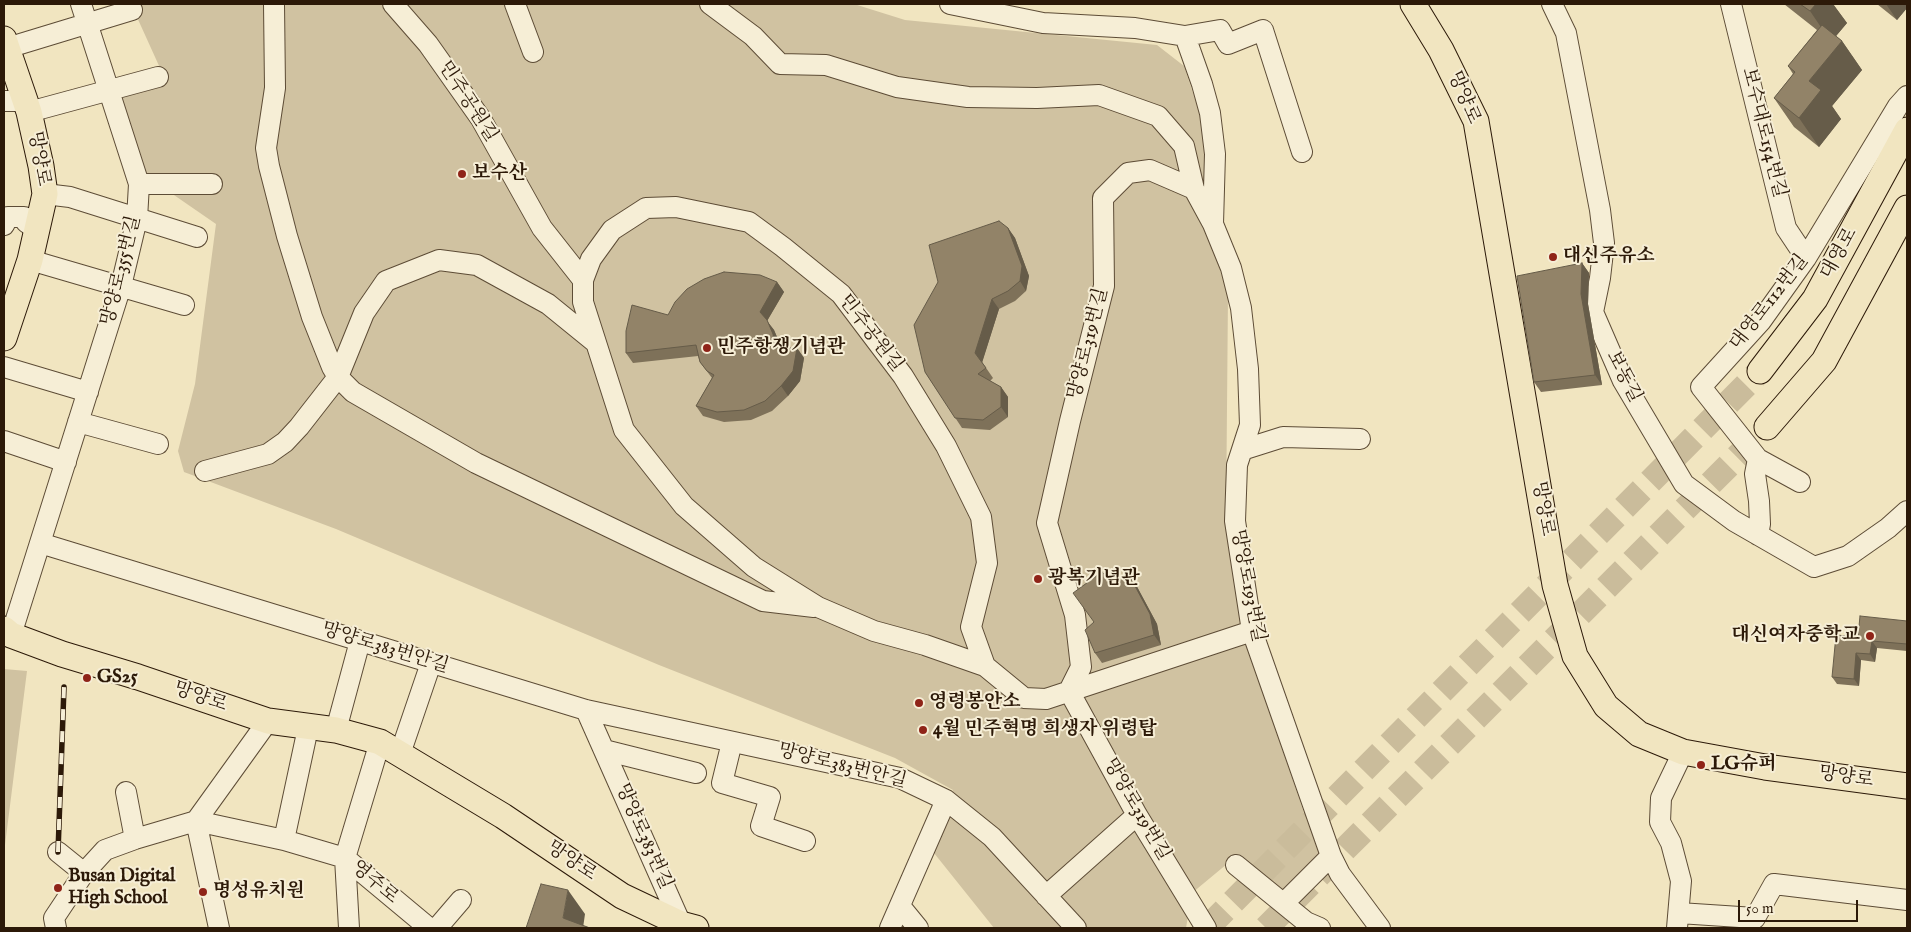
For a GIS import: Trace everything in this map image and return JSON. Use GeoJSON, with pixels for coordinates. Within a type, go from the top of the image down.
{"type":"FeatureCollection","features":[{"type":"Feature","properties":{"kind":"main road","name":"망양로"},"geometry":{"type":"LineString","coordinates":[[1413,4],[1441,50],[1476,121],[1555,585],[1575,656],[1606,706],[1639,734],[1684,752],[1765,767],[1907,786]]}},
{"type":"Feature","properties":{"kind":"main road","name":"망양로"},"geometry":{"type":"LineString","coordinates":[[4,338],[30,260],[39,225],[44,194],[41,166],[19,105],[5,43]]}},
{"type":"Feature","properties":{"kind":"main road","name":"대영로"},"geometry":{"type":"LineString","coordinates":[[1760,371],[1815,298],[1907,130]]}},
{"type":"Feature","properties":{"kind":"main road"},"geometry":{"type":"LineString","coordinates":[[1815,298],[1879,216],[1907,167]]}},
{"type":"Feature","properties":{"kind":"main road","name":"대영로"},"geometry":{"type":"LineString","coordinates":[[1767,427],[1824,361],[1907,208]]}},
{"type":"Feature","properties":{"kind":"main road","name":"망양로"},"geometry":{"type":"LineString","coordinates":[[7,632],[62,654],[268,721],[308,728],[336,730],[390,748],[503,816],[622,896],[688,926]]}},
{"type":"Feature","properties":{"kind":"street","name":"망양로355번길"},"geometry":{"type":"LineString","coordinates":[[7,632],[40,543],[66,462],[121,286],[137,219],[139,184],[81,4]]}},
{"type":"Feature","properties":{"kind":"street"},"geometry":{"type":"LineString","coordinates":[[274,4],[275,88],[266,148],[269,166],[312,317],[332,367],[338,377],[353,392],[476,463],[763,601],[818,608]]}},
{"type":"Feature","properties":{"kind":"street","name":"민주공원길"},"geometry":{"type":"LineString","coordinates":[[393,4],[428,44],[481,120],[542,228],[583,280]]}},
{"type":"Feature","properties":{"kind":"street"},"geometry":{"type":"LineString","coordinates":[[515,4],[533,52]]}},
{"type":"Feature","properties":{"kind":"street"},"geometry":{"type":"LineString","coordinates":[[710,4],[753,36],[780,64],[826,65],[897,87],[968,97],[1037,98],[1100,95],[1158,116],[1184,146],[1194,189],[1213,224]]}},
{"type":"Feature","properties":{"kind":"street"},"geometry":{"type":"LineString","coordinates":[[950,4],[1043,23],[1136,28],[1185,36],[1220,30],[1228,44],[1263,30],[1302,152]]}},
{"type":"Feature","properties":{"kind":"street","name":"보동길"},"geometry":{"type":"LineString","coordinates":[[1552,4],[1566,33],[1600,210],[1604,243],[1600,278],[1593,312],[1623,380],[1684,484],[1734,521],[1814,567],[1848,556],[1888,528],[1907,510]]}},
{"type":"Feature","properties":{"kind":"street","name":"보수대로154번길"},"geometry":{"type":"LineString","coordinates":[[1731,4],[1786,228],[1806,258]]}},
{"type":"Feature","properties":{"kind":"street"},"geometry":{"type":"LineString","coordinates":[[5,43],[87,25],[132,10]]}},
{"type":"Feature","properties":{"kind":"street"},"geometry":{"type":"LineString","coordinates":[[1185,36],[1210,113],[1215,154],[1213,224]]}},
{"type":"Feature","properties":{"kind":"street"},"geometry":{"type":"LineString","coordinates":[[19,105],[108,90],[158,77]]}},
{"type":"Feature","properties":{"kind":"street","name":"대영로112번길"},"geometry":{"type":"LineString","coordinates":[[1800,482],[1758,458],[1701,387],[1761,321],[1806,258],[1898,106],[1907,96]]}},
{"type":"Feature","properties":{"kind":"street","name":"망양로319번길"},"geometry":{"type":"LineString","coordinates":[[1194,189],[1150,170],[1128,173],[1103,198],[1104,286],[1047,522],[1075,615],[1081,667],[1069,690],[1137,815],[1206,928]]}},
{"type":"Feature","properties":{"kind":"street"},"geometry":{"type":"LineString","coordinates":[[139,184],[212,184]]}},
{"type":"Feature","properties":{"kind":"street"},"geometry":{"type":"LineString","coordinates":[[44,194],[70,197],[197,237]]}},
{"type":"Feature","properties":{"kind":"street","name":"민주공원길"},"geometry":{"type":"LineString","coordinates":[[985,666],[971,627],[987,563],[981,517],[946,446],[903,376],[841,294],[749,222],[676,207],[646,208],[612,230],[591,259],[583,280],[583,302],[624,430],[684,506],[754,567],[818,608],[874,632],[924,645],[985,666],[1024,698],[1046,699],[1252,631]]}},
{"type":"Feature","properties":{"kind":"street"},"geometry":{"type":"LineString","coordinates":[[5,218],[24,217],[26,222],[33,227],[39,225]]}},
{"type":"Feature","properties":{"kind":"street","name":"망양로193번길"},"geometry":{"type":"LineString","coordinates":[[1213,224],[1231,268],[1241,308],[1248,369],[1250,425],[1237,465],[1235,521],[1252,631],[1331,856],[1340,874],[1380,928]]}},
{"type":"Feature","properties":{"kind":"street"},"geometry":{"type":"LineString","coordinates":[[30,260],[184,305]]}},
{"type":"Feature","properties":{"kind":"street"},"geometry":{"type":"LineString","coordinates":[[205,472],[268,454],[285,442],[338,377],[364,313],[386,281],[439,260],[476,265],[548,304],[596,342]]}},
{"type":"Feature","properties":{"kind":"street"},"geometry":{"type":"LineString","coordinates":[[4,367],[88,392]]}},
{"type":"Feature","properties":{"kind":"street"},"geometry":{"type":"LineString","coordinates":[[78,422],[158,444]]}},
{"type":"Feature","properties":{"kind":"street"},"geometry":{"type":"LineString","coordinates":[[1242,450],[1283,437],[1360,439]]}},
{"type":"Feature","properties":{"kind":"street"},"geometry":{"type":"LineString","coordinates":[[4,441],[66,462]]}},
{"type":"Feature","properties":{"kind":"street"},"geometry":{"type":"LineString","coordinates":[[1758,458],[1755,474],[1760,524],[1758,535]]}},
{"type":"Feature","properties":{"kind":"street","name":"망양로383번안길"},"geometry":{"type":"LineString","coordinates":[[40,543],[586,710],[900,778],[946,800],[992,837],[1076,928]]}},
{"type":"Feature","properties":{"kind":"street"},"geometry":{"type":"LineString","coordinates":[[336,730],[360,641]]}},
{"type":"Feature","properties":{"kind":"street"},"geometry":{"type":"LineString","coordinates":[[349,928],[345,858],[390,748],[431,663]]}},
{"type":"Feature","properties":{"kind":"street","name":"망양로383번길"},"geometry":{"type":"LineString","coordinates":[[586,710],[688,926]]}},
{"type":"Feature","properties":{"kind":"street"},"geometry":{"type":"LineString","coordinates":[[218,928],[196,821],[268,721]]}},
{"type":"Feature","properties":{"kind":"street"},"geometry":{"type":"LineString","coordinates":[[284,840],[308,728]]}},
{"type":"Feature","properties":{"kind":"street"},"geometry":{"type":"LineString","coordinates":[[732,742],[722,783],[770,797],[761,826],[805,841]]}},
{"type":"Feature","properties":{"kind":"street","name":"망양로383번길"},"geometry":{"type":"LineString","coordinates":[[604,750],[696,773]]}},
{"type":"Feature","properties":{"kind":"street"},"geometry":{"type":"LineString","coordinates":[[1684,752],[1661,798],[1660,822],[1671,844],[1681,881],[1678,921],[1755,918],[1774,884],[1907,900]]}},
{"type":"Feature","properties":{"kind":"street"},"geometry":{"type":"LineString","coordinates":[[126,792],[135,839]]}},
{"type":"Feature","properties":{"kind":"street"},"geometry":{"type":"LineString","coordinates":[[890,928],[946,800]]}},
{"type":"Feature","properties":{"kind":"street"},"geometry":{"type":"LineString","coordinates":[[1046,896],[1137,815]]}},
{"type":"Feature","properties":{"kind":"street","name":"영주로"},"geometry":{"type":"LineString","coordinates":[[56,928],[54,918],[84,873],[105,850],[196,821],[284,840],[345,858],[428,928]]}},
{"type":"Feature","properties":{"kind":"street"},"geometry":{"type":"LineString","coordinates":[[58,852],[84,873]]}},
{"type":"Feature","properties":{"kind":"street"},"geometry":{"type":"LineString","coordinates":[[1284,903],[1331,856]]}},
{"type":"Feature","properties":{"kind":"street"},"geometry":{"type":"LineString","coordinates":[[1236,865],[1306,922],[1320,928]]}},
{"type":"Feature","properties":{"kind":"street"},"geometry":{"type":"LineString","coordinates":[[437,928],[461,900]]}},
{"type":"Feature","properties":{"kind":"street"},"geometry":{"type":"LineString","coordinates":[[900,906],[918,928]]}},
{"type":"Feature","properties":{"kind":"shaded area"},"geometry":{"type":"Polygon","coordinates":[[[131,4],[854,4],[905,20],[1157,45],[1184,66],[1205,129],[1207,230],[1228,294],[1226,520],[1245,640],[1304,813],[1322,856],[1282,892],[1239,854],[1192,893],[1186,928],[994,928],[930,848],[953,790],[895,758],[659,665],[336,529],[184,472],[178,451],[195,384],[216,224],[142,173],[114,95],[165,79],[131,4]]]}},
{"type":"Feature","properties":{"kind":"shaded area"},"geometry":{"type":"Polygon","coordinates":[[[4,669],[27,671],[5,845],[4,845],[4,669]]]}},
{"type":"Feature","properties":{"kind":"building"},"geometry":{"type":"Polygon","coordinates":[[[1800,4],[1816,4],[1810,11],[1800,4]]]}},
{"type":"Feature","properties":{"kind":"building"},"geometry":{"type":"Polygon","coordinates":[[[1822,25],[1842,41],[1809,81],[1821,90],[1799,118],[1774,98],[1795,72],[1788,66],[1822,25]]]}},
{"type":"Feature","properties":{"kind":"building"},"geometry":{"type":"Polygon","coordinates":[[[999,221],[1008,228],[1022,266],[1020,281],[1008,291],[992,299],[975,353],[986,368],[978,374],[1001,387],[1001,407],[983,420],[955,418],[925,372],[914,325],[938,282],[929,245],[999,221]]]}},
{"type":"Feature","properties":{"kind":"building"},"geometry":{"type":"Polygon","coordinates":[[[1582,263],[1581,294],[1595,375],[1534,382],[1517,276],[1582,263]]]}},
{"type":"Feature","properties":{"kind":"building","name":"민주항쟁기념관"},"geometry":{"type":"Polygon","coordinates":[[[724,272],[760,275],[777,282],[760,312],[767,320],[773,334],[775,348],[797,348],[793,371],[765,401],[744,410],[717,412],[696,406],[714,375],[707,371],[700,362],[696,345],[626,353],[626,331],[632,305],[668,315],[675,302],[687,289],[704,279],[724,272]]]}},
{"type":"Feature","properties":{"kind":"building"},"geometry":{"type":"Polygon","coordinates":[[[1102,572],[1112,582],[1128,573],[1150,614],[1154,635],[1095,653],[1085,630],[1094,622],[1073,593],[1102,572]]]}},
{"type":"Feature","properties":{"kind":"building"},"geometry":{"type":"Polygon","coordinates":[[[1860,616],[1907,621],[1907,644],[1872,641],[1870,654],[1856,653],[1854,679],[1832,677],[1836,635],[1858,637],[1860,616]]]}},
{"type":"Feature","properties":{"kind":"building"},"geometry":{"type":"Polygon","coordinates":[[[541,884],[568,890],[563,918],[590,928],[526,928],[541,884]]]}},
{"type":"Feature","properties":{"kind":"tunnel"},"geometry":{"type":"LineString","coordinates":[[1207,928],[1760,371]]}},
{"type":"Feature","properties":{"kind":"tunnel"},"geometry":{"type":"LineString","coordinates":[[1266,928],[1767,427]]}},
{"type":"Feature","properties":{"kind":"railway"},"geometry":{"type":"LineString","coordinates":[[58,852],[64,687]]}},
{"type":"Feature","properties":{"kind":"place","name":"보수산"},"geometry":{"type":"Point","coordinates":[462,174]}},
{"type":"Feature","properties":{"kind":"place","name":"대신주유소"},"geometry":{"type":"Point","coordinates":[1553,257]}},
{"type":"Feature","properties":{"kind":"place","name":"민주항쟁기념관"},"geometry":{"type":"Point","coordinates":[707,348]}},
{"type":"Feature","properties":{"kind":"place","name":"광복기념관"},"geometry":{"type":"Point","coordinates":[1038,579]}},
{"type":"Feature","properties":{"kind":"place","name":"대신여자중학교"},"geometry":{"type":"Point","coordinates":[1870,636]}},
{"type":"Feature","properties":{"kind":"place","name":"GS25"},"geometry":{"type":"Point","coordinates":[87,678]}},
{"type":"Feature","properties":{"kind":"place","name":"영령봉안소"},"geometry":{"type":"Point","coordinates":[919,703]}},
{"type":"Feature","properties":{"kind":"place","name":"4월 민주혁명 희생자 위령탑"},"geometry":{"type":"Point","coordinates":[923,730]}},
{"type":"Feature","properties":{"kind":"place","name":"LG슈퍼"},"geometry":{"type":"Point","coordinates":[1701,765]}},
{"type":"Feature","properties":{"kind":"place","name":"Busan Digital High School"},"geometry":{"type":"Point","coordinates":[58,888]}},
{"type":"Feature","properties":{"kind":"place","name":"명성유치원"},"geometry":{"type":"Point","coordinates":[203,892]}}]}
